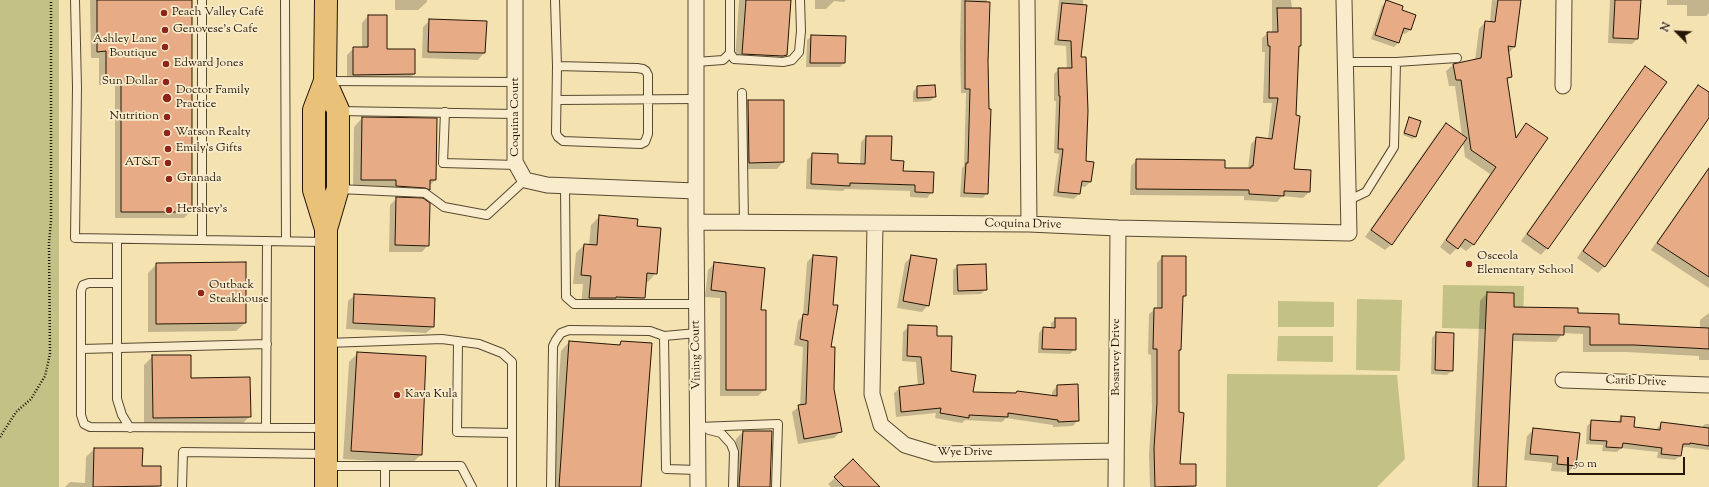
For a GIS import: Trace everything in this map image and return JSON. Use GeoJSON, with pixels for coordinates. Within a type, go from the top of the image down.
{"type":"FeatureCollection","features":[{"type":"Feature","properties":{"kind":"main road"},"geometry":{"type":"LineString","coordinates":[[326,0],[326,81],[338,110],[338,188],[326,236],[326,469]]}},
{"type":"Feature","properties":{"kind":"main road"},"geometry":{"type":"LineString","coordinates":[[326,81],[314,110],[314,190],[326,236]]}},
{"type":"Feature","properties":{"kind":"street","name":"Coquina Court"},"geometry":{"type":"LineString","coordinates":[[515,0],[515,162],[525,180]]}},
{"type":"Feature","properties":{"kind":"street"},"geometry":{"type":"LineString","coordinates":[[525,180],[547,185],[696,192],[696,0]]}},
{"type":"Feature","properties":{"kind":"street"},"geometry":{"type":"LineString","coordinates":[[1027,0],[1029,224]]}},
{"type":"Feature","properties":{"kind":"street"},"geometry":{"type":"LineString","coordinates":[[1344,0],[1348,200]]}},
{"type":"Feature","properties":{"kind":"street"},"geometry":{"type":"LineString","coordinates":[[1563,86],[1564,0]]}},
{"type":"Feature","properties":{"kind":"street","name":"Vining Court"},"geometry":{"type":"LineString","coordinates":[[696,192],[698,487]]}},
{"type":"Feature","properties":{"kind":"street","name":"Coquina Drive"},"geometry":{"type":"LineString","coordinates":[[696,222],[1029,224],[1118,228],[1349,233],[1348,200]]}},
{"type":"Feature","properties":{"kind":"street","name":"Wye Drive"},"geometry":{"type":"LineString","coordinates":[[875,224],[872,394],[882,425],[905,445],[935,454],[1116,451]]}},
{"type":"Feature","properties":{"kind":"street","name":"Bosarvey Drive"},"geometry":{"type":"LineString","coordinates":[[1116,487],[1118,228]]}},
{"type":"Feature","properties":{"kind":"street","name":"Carib Drive"},"geometry":{"type":"LineString","coordinates":[[1563,380],[1709,384]]}},
{"type":"Feature","properties":{"kind":"lane"},"geometry":{"type":"LineString","coordinates":[[75,0],[77,87],[75,238],[286,241],[326,236]]}},
{"type":"Feature","properties":{"kind":"lane"},"geometry":{"type":"LineString","coordinates":[[202,0],[202,240]]}},
{"type":"Feature","properties":{"kind":"lane"},"geometry":{"type":"LineString","coordinates":[[285,0],[286,241]]}},
{"type":"Feature","properties":{"kind":"lane"},"geometry":{"type":"LineString","coordinates":[[555,0],[557,66],[556,133],[560,140],[641,144],[647,140],[648,75],[643,69],[557,66]]}},
{"type":"Feature","properties":{"kind":"lane"},"geometry":{"type":"LineString","coordinates":[[730,0],[730,53],[734,59],[783,62],[792,60],[799,52],[801,31],[800,0]]}},
{"type":"Feature","properties":{"kind":"lane"},"geometry":{"type":"LineString","coordinates":[[696,62],[723,60],[730,53]]}},
{"type":"Feature","properties":{"kind":"lane"},"geometry":{"type":"LineString","coordinates":[[1346,62],[1396,62],[1457,58]]}},
{"type":"Feature","properties":{"kind":"lane"},"geometry":{"type":"LineString","coordinates":[[1348,200],[1366,192],[1394,147],[1396,62]]}},
{"type":"Feature","properties":{"kind":"lane"},"geometry":{"type":"LineString","coordinates":[[326,81],[515,82]]}},
{"type":"Feature","properties":{"kind":"lane"},"geometry":{"type":"LineString","coordinates":[[742,93],[744,223]]}},
{"type":"Feature","properties":{"kind":"lane"},"geometry":{"type":"LineString","coordinates":[[557,100],[696,99]]}},
{"type":"Feature","properties":{"kind":"lane"},"geometry":{"type":"LineString","coordinates":[[338,110],[515,114]]}},
{"type":"Feature","properties":{"kind":"lane"},"geometry":{"type":"LineString","coordinates":[[445,112],[443,163],[517,165]]}},
{"type":"Feature","properties":{"kind":"lane"},"geometry":{"type":"LineString","coordinates":[[338,188],[426,193],[444,207],[487,216],[525,180]]}},
{"type":"Feature","properties":{"kind":"lane"},"geometry":{"type":"LineString","coordinates":[[565,186],[566,296],[574,304],[696,304]]}},
{"type":"Feature","properties":{"kind":"lane"},"geometry":{"type":"LineString","coordinates":[[117,239],[116,399],[122,415],[130,428]]}},
{"type":"Feature","properties":{"kind":"lane"},"geometry":{"type":"LineString","coordinates":[[266,427],[267,241]]}},
{"type":"Feature","properties":{"kind":"lane"},"geometry":{"type":"LineString","coordinates":[[117,282],[89,283],[83,286],[81,291],[81,415],[84,424],[90,427],[130,428],[326,428]]}},
{"type":"Feature","properties":{"kind":"lane"},"geometry":{"type":"LineString","coordinates":[[552,487],[553,346],[561,333],[568,330],[650,331],[664,336],[697,333]]}},
{"type":"Feature","properties":{"kind":"lane"},"geometry":{"type":"LineString","coordinates":[[664,336],[666,469],[698,470]]}},
{"type":"Feature","properties":{"kind":"lane"},"geometry":{"type":"LineString","coordinates":[[326,343],[442,339],[485,346],[502,353],[512,362],[512,487]]}},
{"type":"Feature","properties":{"kind":"lane"},"geometry":{"type":"LineString","coordinates":[[458,341],[457,432],[512,433]]}},
{"type":"Feature","properties":{"kind":"lane"},"geometry":{"type":"LineString","coordinates":[[82,349],[267,344]]}},
{"type":"Feature","properties":{"kind":"lane"},"geometry":{"type":"LineString","coordinates":[[698,427],[778,424],[776,487]]}},
{"type":"Feature","properties":{"kind":"lane"},"geometry":{"type":"LineString","coordinates":[[698,427],[720,433],[731,444],[734,452],[733,487]]}},
{"type":"Feature","properties":{"kind":"lane"},"geometry":{"type":"LineString","coordinates":[[182,487],[183,452],[326,469],[385,466],[461,466],[472,487]]}},
{"type":"Feature","properties":{"kind":"lane"},"geometry":{"type":"LineString","coordinates":[[385,466],[385,487]]}},
{"type":"Feature","properties":{"kind":"path"},"geometry":{"type":"LineString","coordinates":[[0,437],[16,412],[31,399],[45,376],[50,354],[49,243],[51,221],[51,0]]}},
{"type":"Feature","properties":{"kind":"shaded area"},"geometry":{"type":"Polygon","coordinates":[[[0,0],[59,0],[59,487],[0,487],[0,0]]]}},
{"type":"Feature","properties":{"kind":"shaded area"},"geometry":{"type":"Polygon","coordinates":[[[1443,285],[1524,286],[1523,330],[1442,328],[1443,285]]]}},
{"type":"Feature","properties":{"kind":"shaded area"},"geometry":{"type":"Polygon","coordinates":[[[1357,299],[1402,300],[1400,371],[1356,370],[1357,299]]]}},
{"type":"Feature","properties":{"kind":"shaded area"},"geometry":{"type":"Polygon","coordinates":[[[1278,301],[1334,302],[1334,327],[1278,327],[1278,301]]]}},
{"type":"Feature","properties":{"kind":"shaded area"},"geometry":{"type":"Polygon","coordinates":[[[1278,336],[1333,336],[1333,362],[1277,361],[1278,336]]]}},
{"type":"Feature","properties":{"kind":"shaded area"},"geometry":{"type":"Polygon","coordinates":[[[1227,374],[1397,375],[1405,459],[1377,487],[1226,487],[1227,374]]]}},
{"type":"Feature","properties":{"kind":"building"},"geometry":{"type":"Polygon","coordinates":[[[97,0],[192,0],[192,212],[121,212],[121,78],[106,79],[106,51],[97,52],[97,0]]]}},
{"type":"Feature","properties":{"kind":"building"},"geometry":{"type":"Polygon","coordinates":[[[746,0],[791,0],[787,55],[742,54],[746,0]]]}},
{"type":"Feature","properties":{"kind":"building"},"geometry":{"type":"Polygon","coordinates":[[[1386,0],[1403,6],[1402,10],[1416,15],[1411,30],[1404,28],[1399,43],[1375,35],[1386,0]]]}},
{"type":"Feature","properties":{"kind":"building"},"geometry":{"type":"Polygon","coordinates":[[[1498,0],[1521,0],[1515,47],[1508,46],[1512,77],[1507,78],[1516,138],[1526,123],[1548,138],[1474,245],[1465,239],[1458,249],[1446,240],[1496,167],[1471,150],[1461,80],[1456,80],[1453,64],[1481,58],[1485,21],[1495,22],[1498,0]]]}},
{"type":"Feature","properties":{"kind":"building"},"geometry":{"type":"Polygon","coordinates":[[[1615,0],[1641,0],[1638,39],[1613,38],[1615,0]]]}},
{"type":"Feature","properties":{"kind":"building"},"geometry":{"type":"Polygon","coordinates":[[[965,1],[990,2],[988,61],[989,109],[991,109],[988,194],[964,193],[966,163],[968,163],[970,89],[965,89],[965,1]]]}},
{"type":"Feature","properties":{"kind":"building"},"geometry":{"type":"Polygon","coordinates":[[[1062,3],[1087,5],[1081,57],[1086,57],[1088,111],[1086,161],[1094,162],[1091,182],[1082,181],[1080,194],[1058,192],[1063,149],[1058,149],[1060,96],[1058,68],[1072,68],[1071,41],[1058,40],[1062,3]]]}},
{"type":"Feature","properties":{"kind":"building"},"geometry":{"type":"Polygon","coordinates":[[[1277,8],[1301,8],[1301,46],[1299,46],[1296,115],[1300,116],[1294,169],[1311,170],[1310,192],[1284,191],[1284,196],[1249,194],[1249,190],[1136,189],[1136,159],[1225,160],[1225,168],[1251,168],[1251,166],[1253,166],[1256,137],[1272,139],[1278,98],[1269,98],[1270,46],[1268,46],[1267,32],[1278,32],[1277,8]]]}},
{"type":"Feature","properties":{"kind":"building"},"geometry":{"type":"Polygon","coordinates":[[[368,15],[387,15],[387,49],[415,49],[415,74],[353,75],[353,47],[368,47],[368,15]]]}},
{"type":"Feature","properties":{"kind":"building"},"geometry":{"type":"Polygon","coordinates":[[[429,19],[487,21],[485,53],[428,52],[429,19]]]}},
{"type":"Feature","properties":{"kind":"building"},"geometry":{"type":"Polygon","coordinates":[[[811,35],[846,36],[845,63],[810,63],[811,35]]]}},
{"type":"Feature","properties":{"kind":"building"},"geometry":{"type":"Polygon","coordinates":[[[1645,66],[1667,82],[1548,249],[1527,234],[1645,66]]]}},
{"type":"Feature","properties":{"kind":"building"},"geometry":{"type":"Polygon","coordinates":[[[935,85],[936,97],[917,98],[917,86],[935,85]]]}},
{"type":"Feature","properties":{"kind":"building"},"geometry":{"type":"Polygon","coordinates":[[[1698,85],[1709,92],[1709,118],[1605,267],[1583,251],[1698,85]]]}},
{"type":"Feature","properties":{"kind":"building"},"geometry":{"type":"Polygon","coordinates":[[[748,100],[784,100],[784,162],[749,163],[748,100]]]}},
{"type":"Feature","properties":{"kind":"building"},"geometry":{"type":"Polygon","coordinates":[[[362,117],[437,118],[436,180],[430,180],[430,190],[425,188],[396,186],[396,180],[361,180],[362,117]]]}},
{"type":"Feature","properties":{"kind":"building"},"geometry":{"type":"Polygon","coordinates":[[[1409,117],[1421,121],[1416,137],[1404,133],[1409,117]]]}},
{"type":"Feature","properties":{"kind":"building"},"geometry":{"type":"Polygon","coordinates":[[[1446,123],[1467,138],[1392,245],[1371,230],[1446,123]]]}},
{"type":"Feature","properties":{"kind":"building"},"geometry":{"type":"Polygon","coordinates":[[[866,136],[892,136],[891,160],[904,161],[903,171],[934,172],[933,193],[915,192],[915,185],[850,183],[850,186],[811,184],[812,153],[838,154],[838,163],[865,164],[866,136]]]}},
{"type":"Feature","properties":{"kind":"building"},"geometry":{"type":"Polygon","coordinates":[[[1709,168],[1709,277],[1657,243],[1709,168]]]}},
{"type":"Feature","properties":{"kind":"building"},"geometry":{"type":"Polygon","coordinates":[[[396,197],[423,198],[430,203],[429,246],[395,245],[396,197]]]}},
{"type":"Feature","properties":{"kind":"building"},"geometry":{"type":"Polygon","coordinates":[[[599,215],[638,219],[637,226],[661,228],[657,274],[647,273],[645,298],[589,298],[591,276],[581,275],[584,244],[597,245],[599,215]]]}},
{"type":"Feature","properties":{"kind":"building"},"geometry":{"type":"Polygon","coordinates":[[[813,255],[837,257],[833,305],[838,305],[831,347],[835,347],[834,389],[842,432],[804,439],[798,405],[806,404],[808,341],[800,339],[803,314],[808,315],[813,255]]]}},
{"type":"Feature","properties":{"kind":"building"},"geometry":{"type":"Polygon","coordinates":[[[911,255],[937,259],[929,306],[903,301],[911,255]]]}},
{"type":"Feature","properties":{"kind":"building"},"geometry":{"type":"Polygon","coordinates":[[[1162,256],[1186,256],[1186,296],[1183,296],[1181,350],[1179,350],[1179,412],[1184,413],[1180,464],[1196,464],[1196,486],[1155,487],[1154,448],[1157,403],[1157,349],[1153,349],[1154,308],[1162,308],[1162,256]]]}},
{"type":"Feature","properties":{"kind":"building","name":"Outback Steakhouse"},"geometry":{"type":"Polygon","coordinates":[[[246,262],[246,323],[156,324],[156,263],[246,262]]]}},
{"type":"Feature","properties":{"kind":"building"},"geometry":{"type":"Polygon","coordinates":[[[714,262],[765,268],[761,310],[766,310],[766,390],[726,390],[726,292],[711,290],[714,262]]]}},
{"type":"Feature","properties":{"kind":"building"},"geometry":{"type":"Polygon","coordinates":[[[986,264],[987,290],[958,291],[957,265],[986,264]]]}},
{"type":"Feature","properties":{"kind":"building"},"geometry":{"type":"Polygon","coordinates":[[[1487,292],[1514,293],[1514,307],[1578,308],[1578,313],[1619,314],[1619,324],[1709,328],[1709,349],[1634,345],[1590,345],[1590,327],[1564,326],[1564,335],[1513,334],[1506,487],[1478,487],[1487,292]]]}},
{"type":"Feature","properties":{"kind":"building"},"geometry":{"type":"Polygon","coordinates":[[[354,294],[435,298],[434,327],[353,323],[354,294]]]}},
{"type":"Feature","properties":{"kind":"building"},"geometry":{"type":"Polygon","coordinates":[[[1055,318],[1076,318],[1076,350],[1042,349],[1043,327],[1055,328],[1055,318]]]}},
{"type":"Feature","properties":{"kind":"building"},"geometry":{"type":"Polygon","coordinates":[[[908,325],[937,326],[937,336],[952,336],[951,371],[976,375],[973,392],[1016,393],[1017,391],[1057,396],[1057,385],[1078,384],[1079,421],[1058,422],[1058,420],[1008,413],[1008,417],[969,415],[969,418],[940,413],[941,408],[901,412],[899,387],[924,384],[921,357],[907,356],[908,325]]]}},
{"type":"Feature","properties":{"kind":"building"},"geometry":{"type":"Polygon","coordinates":[[[1436,332],[1454,333],[1453,371],[1435,370],[1436,332]]]}},
{"type":"Feature","properties":{"kind":"building"},"geometry":{"type":"Polygon","coordinates":[[[569,341],[620,345],[621,341],[652,343],[641,487],[559,487],[569,341]]]}},
{"type":"Feature","properties":{"kind":"building"},"geometry":{"type":"Polygon","coordinates":[[[357,352],[426,356],[422,455],[351,451],[357,352]]]}},
{"type":"Feature","properties":{"kind":"building"},"geometry":{"type":"Polygon","coordinates":[[[152,355],[191,355],[191,378],[250,377],[251,417],[153,418],[152,355]]]}},
{"type":"Feature","properties":{"kind":"building"},"geometry":{"type":"Polygon","coordinates":[[[1621,416],[1635,417],[1634,427],[1660,430],[1661,422],[1709,428],[1709,446],[1690,443],[1683,444],[1681,456],[1661,454],[1662,448],[1623,443],[1622,448],[1606,447],[1607,441],[1590,440],[1591,420],[1621,422],[1621,416]]]}},
{"type":"Feature","properties":{"kind":"building"},"geometry":{"type":"Polygon","coordinates":[[[1533,428],[1580,433],[1576,466],[1557,464],[1558,456],[1530,454],[1533,428]]]}},
{"type":"Feature","properties":{"kind":"building"},"geometry":{"type":"Polygon","coordinates":[[[743,431],[772,431],[770,487],[739,487],[743,431]]]}},
{"type":"Feature","properties":{"kind":"building"},"geometry":{"type":"Polygon","coordinates":[[[94,448],[143,448],[142,466],[161,466],[161,486],[93,487],[94,448]]]}},
{"type":"Feature","properties":{"kind":"building"},"geometry":{"type":"Polygon","coordinates":[[[853,459],[880,487],[844,487],[834,477],[853,459]]]}},
{"type":"Feature","properties":{"kind":"place","name":"Peach Valley Café"},"geometry":{"type":"Point","coordinates":[164,13]}},
{"type":"Feature","properties":{"kind":"place","name":"Genovese's Cafe"},"geometry":{"type":"Point","coordinates":[165,30]}},
{"type":"Feature","properties":{"kind":"place","name":"Ashley Lane Boutique"},"geometry":{"type":"Point","coordinates":[165,47]}},
{"type":"Feature","properties":{"kind":"place","name":"Edward Jones"},"geometry":{"type":"Point","coordinates":[166,64]}},
{"type":"Feature","properties":{"kind":"place","name":"Sun Dollar"},"geometry":{"type":"Point","coordinates":[166,82]}},
{"type":"Feature","properties":{"kind":"place","name":"Doctor Family Practice"},"geometry":{"type":"Point","coordinates":[167,98]}},
{"type":"Feature","properties":{"kind":"place","name":"Nutrition"},"geometry":{"type":"Point","coordinates":[167,117]}},
{"type":"Feature","properties":{"kind":"place","name":"Watson Realty"},"geometry":{"type":"Point","coordinates":[167,133]}},
{"type":"Feature","properties":{"kind":"place","name":"Emily's Gifts"},"geometry":{"type":"Point","coordinates":[168,149]}},
{"type":"Feature","properties":{"kind":"place","name":"AT&T"},"geometry":{"type":"Point","coordinates":[168,163]}},
{"type":"Feature","properties":{"kind":"place","name":"Granada"},"geometry":{"type":"Point","coordinates":[169,179]}},
{"type":"Feature","properties":{"kind":"place","name":"Hershey's"},"geometry":{"type":"Point","coordinates":[169,210]}},
{"type":"Feature","properties":{"kind":"place","name":"Osceola Elementary School"},"geometry":{"type":"Point","coordinates":[1469,264]}},
{"type":"Feature","properties":{"kind":"place","name":"Outback Steakhouse"},"geometry":{"type":"Point","coordinates":[201,293]}},
{"type":"Feature","properties":{"kind":"place","name":"Kava Kula"},"geometry":{"type":"Point","coordinates":[397,395]}}]}
